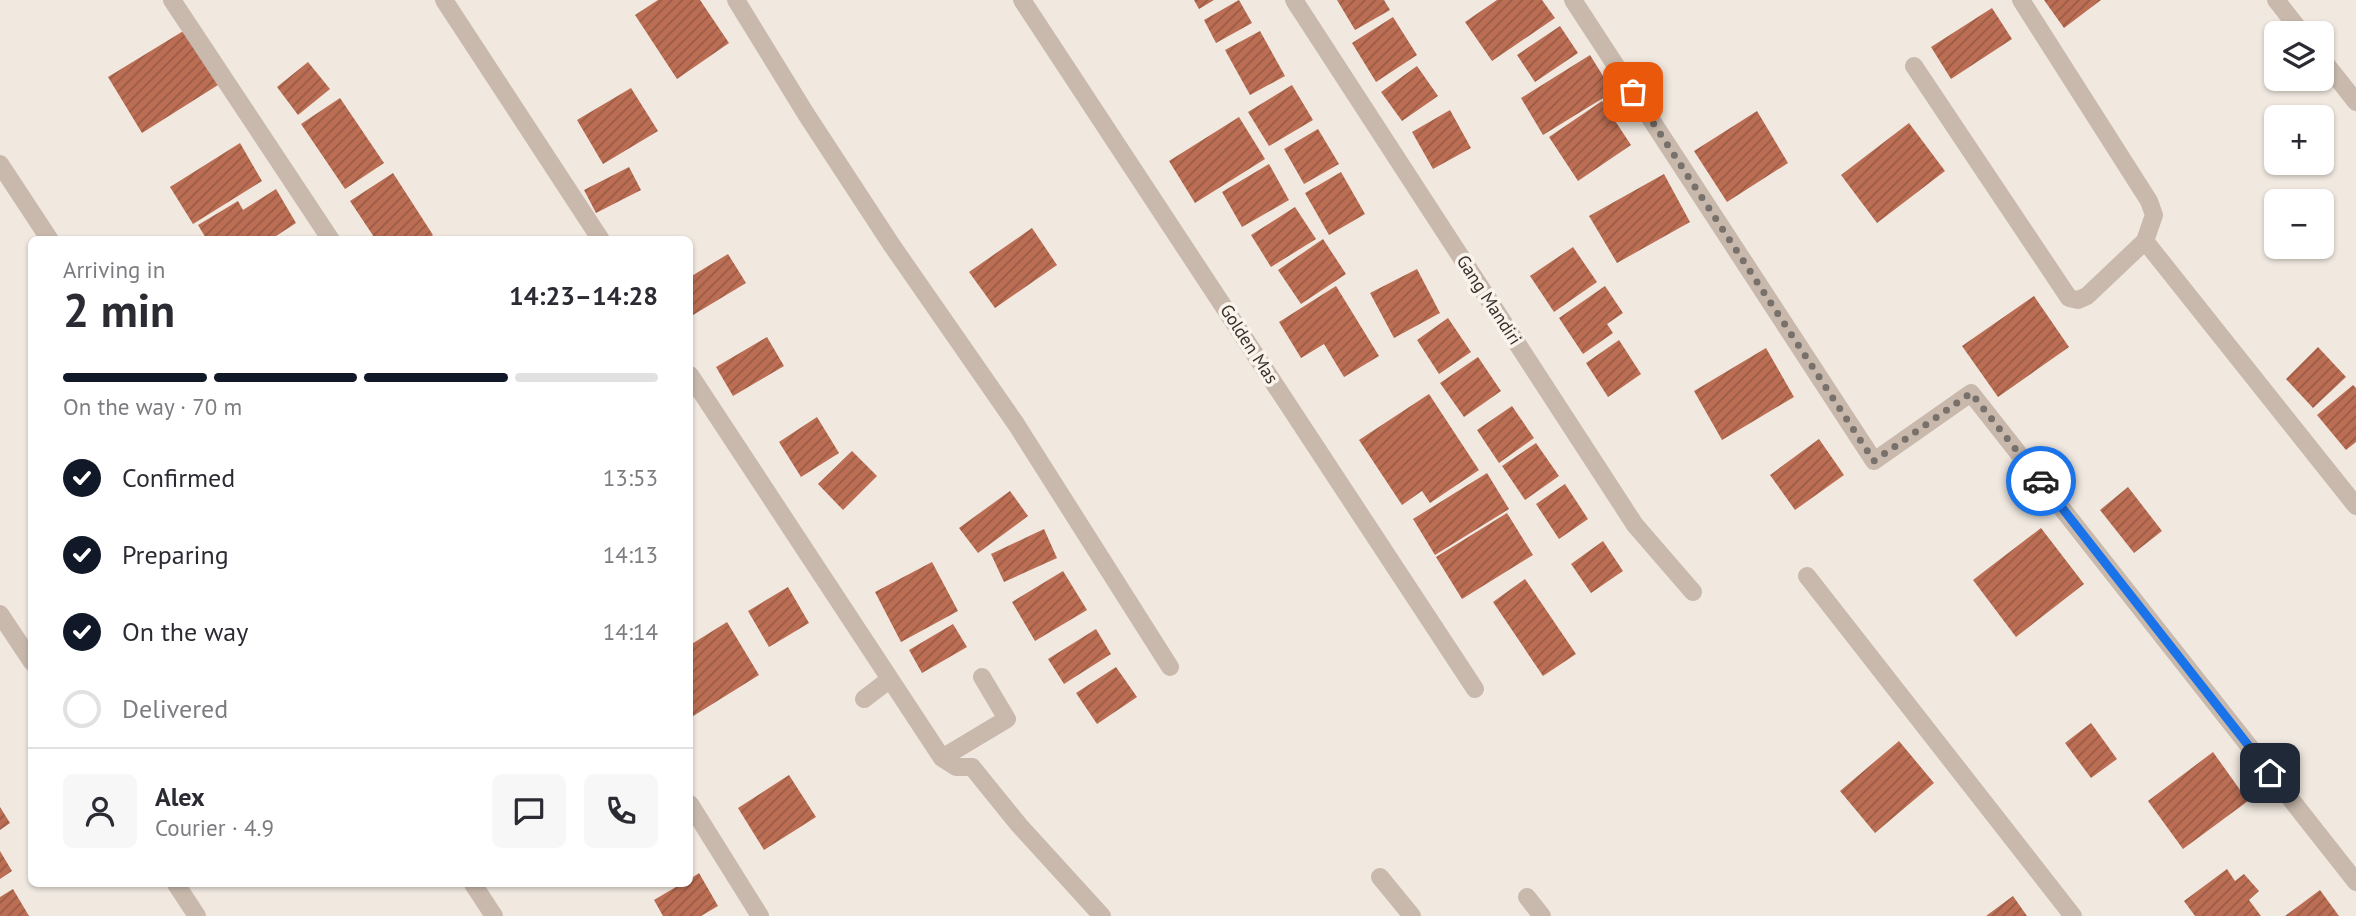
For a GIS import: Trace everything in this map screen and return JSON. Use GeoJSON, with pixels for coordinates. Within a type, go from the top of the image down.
{"type":"FeatureCollection","features":[{"type":"Feature","properties":{"kind":"street"},"geometry":{"type":"LineString","coordinates":[[172,0],[328,236]]}},
{"type":"Feature","properties":{"kind":"street"},"geometry":{"type":"LineString","coordinates":[[444,0],[598,236]]}},
{"type":"Feature","properties":{"kind":"street"},"geometry":{"type":"LineString","coordinates":[[736,0],[806,114],[891,244],[1016,424],[1170,667]]}},
{"type":"Feature","properties":{"kind":"street","name":"Golden Mas"},"geometry":{"type":"LineString","coordinates":[[1022,0],[1475,689]]}},
{"type":"Feature","properties":{"kind":"street","name":"Gang Mandiri"},"geometry":{"type":"LineString","coordinates":[[1294,0],[1635,524],[1693,592]]}},
{"type":"Feature","properties":{"kind":"street"},"geometry":{"type":"LineString","coordinates":[[1573,0],[1874,461],[1971,393],[2356,882]]}},
{"type":"Feature","properties":{"kind":"street"},"geometry":{"type":"LineString","coordinates":[[1914,66],[2069,298],[2078,300],[2087,296],[2145,241],[2154,215],[2149,201],[2021,0]]}},
{"type":"Feature","properties":{"kind":"street"},"geometry":{"type":"LineString","coordinates":[[2276,0],[2293,21]]}},
{"type":"Feature","properties":{"kind":"street"},"geometry":{"type":"LineString","coordinates":[[2334,74],[2356,102]]}},
{"type":"Feature","properties":{"kind":"street"},"geometry":{"type":"LineString","coordinates":[[0,163],[47,236]]}},
{"type":"Feature","properties":{"kind":"street"},"geometry":{"type":"LineString","coordinates":[[2145,241],[2356,506]]}},
{"type":"Feature","properties":{"kind":"street"},"geometry":{"type":"LineString","coordinates":[[693,380],[942,758],[956,767],[972,767],[1019,825],[1102,916]]}},
{"type":"Feature","properties":{"kind":"street"},"geometry":{"type":"LineString","coordinates":[[1807,576],[2073,916]]}},
{"type":"Feature","properties":{"kind":"street"},"geometry":{"type":"LineString","coordinates":[[0,614],[28,656]]}},
{"type":"Feature","properties":{"kind":"street"},"geometry":{"type":"LineString","coordinates":[[942,758],[1007,719],[982,677]]}},
{"type":"Feature","properties":{"kind":"street"},"geometry":{"type":"LineString","coordinates":[[864,699],[889,680]]}},
{"type":"Feature","properties":{"kind":"street"},"geometry":{"type":"LineString","coordinates":[[693,809],[760,916]]}},
{"type":"Feature","properties":{"kind":"street"},"geometry":{"type":"LineString","coordinates":[[1380,877],[1412,916]]}},
{"type":"Feature","properties":{"kind":"street"},"geometry":{"type":"LineString","coordinates":[[178,887],[197,916]]}},
{"type":"Feature","properties":{"kind":"street"},"geometry":{"type":"LineString","coordinates":[[475,887],[495,916]]}},
{"type":"Feature","properties":{"kind":"street"},"geometry":{"type":"LineString","coordinates":[[1527,897],[1542,916]]}},
{"type":"Feature","properties":{"kind":"building"},"geometry":{"type":"Polygon","coordinates":[[[658,0],[700,0],[729,43],[677,79],[635,15],[658,0]]]}},
{"type":"Feature","properties":{"kind":"building"},"geometry":{"type":"Polygon","coordinates":[[[1194,0],[1214,0],[1199,9],[1194,0]]]}},
{"type":"Feature","properties":{"kind":"building"},"geometry":{"type":"Polygon","coordinates":[[[1239,0],[1252,23],[1216,43],[1204,20],[1239,0]]]}},
{"type":"Feature","properties":{"kind":"building"},"geometry":{"type":"Polygon","coordinates":[[[1337,0],[1384,0],[1390,10],[1355,30],[1337,0]]]}},
{"type":"Feature","properties":{"kind":"building"},"geometry":{"type":"Polygon","coordinates":[[[1497,0],[1542,0],[1555,18],[1492,61],[1465,22],[1497,0]]]}},
{"type":"Feature","properties":{"kind":"building"},"geometry":{"type":"Polygon","coordinates":[[[2044,0],[2101,0],[2064,28],[2044,0]]]}},
{"type":"Feature","properties":{"kind":"building"},"geometry":{"type":"Polygon","coordinates":[[[1992,8],[2012,39],[1951,79],[1931,47],[1992,8]]]}},
{"type":"Feature","properties":{"kind":"building"},"geometry":{"type":"Polygon","coordinates":[[[1393,17],[1417,55],[1376,82],[1352,43],[1393,17]]]}},
{"type":"Feature","properties":{"kind":"building"},"geometry":{"type":"Polygon","coordinates":[[[1560,26],[1578,53],[1535,82],[1517,55],[1560,26]]]}},
{"type":"Feature","properties":{"kind":"building"},"geometry":{"type":"Polygon","coordinates":[[[185,30],[218,85],[142,133],[108,77],[185,30]]]}},
{"type":"Feature","properties":{"kind":"building"},"geometry":{"type":"Polygon","coordinates":[[[1260,31],[1285,76],[1250,95],[1225,50],[1260,31]]]}},
{"type":"Feature","properties":{"kind":"building"},"geometry":{"type":"Polygon","coordinates":[[[1590,55],[1613,92],[1543,135],[1521,98],[1590,55]]]}},
{"type":"Feature","properties":{"kind":"building"},"geometry":{"type":"Polygon","coordinates":[[[308,62],[330,89],[298,115],[277,87],[308,62]]]}},
{"type":"Feature","properties":{"kind":"building"},"geometry":{"type":"Polygon","coordinates":[[[1417,66],[1438,96],[1402,121],[1381,92],[1417,66]]]}},
{"type":"Feature","properties":{"kind":"building"},"geometry":{"type":"Polygon","coordinates":[[[1292,85],[1313,120],[1269,146],[1248,112],[1292,85]]]}},
{"type":"Feature","properties":{"kind":"building"},"geometry":{"type":"Polygon","coordinates":[[[631,88],[658,131],[603,164],[577,120],[631,88]]]}},
{"type":"Feature","properties":{"kind":"building"},"geometry":{"type":"Polygon","coordinates":[[[340,98],[384,163],[345,189],[301,124],[340,98]]]}},
{"type":"Feature","properties":{"kind":"building"},"geometry":{"type":"Polygon","coordinates":[[[1602,101],[1631,145],[1578,181],[1549,137],[1602,101]]]}},
{"type":"Feature","properties":{"kind":"building"},"geometry":{"type":"Polygon","coordinates":[[[1450,110],[1471,148],[1433,169],[1412,132],[1450,110]]]}},
{"type":"Feature","properties":{"kind":"building"},"geometry":{"type":"Polygon","coordinates":[[[1757,111],[1788,163],[1727,202],[1694,151],[1757,111]]]}},
{"type":"Feature","properties":{"kind":"building"},"geometry":{"type":"Polygon","coordinates":[[[1239,117],[1265,159],[1195,203],[1169,161],[1239,117]]]}},
{"type":"Feature","properties":{"kind":"building"},"geometry":{"type":"Polygon","coordinates":[[[1909,123],[1945,171],[1877,223],[1841,175],[1909,123]]]}},
{"type":"Feature","properties":{"kind":"building"},"geometry":{"type":"Polygon","coordinates":[[[1318,129],[1339,164],[1304,184],[1284,149],[1318,129]]]}},
{"type":"Feature","properties":{"kind":"building"},"geometry":{"type":"Polygon","coordinates":[[[240,143],[262,181],[193,224],[170,187],[240,143]]]}},
{"type":"Feature","properties":{"kind":"building"},"geometry":{"type":"Polygon","coordinates":[[[1269,164],[1289,200],[1242,227],[1222,192],[1269,164]]]}},
{"type":"Feature","properties":{"kind":"building"},"geometry":{"type":"Polygon","coordinates":[[[629,167],[641,190],[596,213],[584,190],[629,167]]]}},
{"type":"Feature","properties":{"kind":"building"},"geometry":{"type":"Polygon","coordinates":[[[1341,172],[1365,214],[1329,235],[1305,193],[1341,172]]]}},
{"type":"Feature","properties":{"kind":"building"},"geometry":{"type":"Polygon","coordinates":[[[393,173],[433,235],[373,236],[350,201],[393,173]]]}},
{"type":"Feature","properties":{"kind":"building"},"geometry":{"type":"Polygon","coordinates":[[[1664,174],[1690,222],[1617,263],[1589,216],[1664,174]]]}},
{"type":"Feature","properties":{"kind":"building"},"geometry":{"type":"Polygon","coordinates":[[[276,189],[296,223],[276,236],[205,236],[198,225],[238,201],[243,210],[276,189]]]}},
{"type":"Feature","properties":{"kind":"building"},"geometry":{"type":"Polygon","coordinates":[[[1295,207],[1316,239],[1271,267],[1251,235],[1295,207]]]}},
{"type":"Feature","properties":{"kind":"building"},"geometry":{"type":"Polygon","coordinates":[[[1032,228],[1057,265],[995,308],[969,272],[1032,228]]]}},
{"type":"Feature","properties":{"kind":"building"},"geometry":{"type":"Polygon","coordinates":[[[1323,239],[1346,274],[1301,304],[1278,270],[1323,239]]]}},
{"type":"Feature","properties":{"kind":"building"},"geometry":{"type":"Polygon","coordinates":[[[1573,247],[1597,282],[1554,312],[1530,276],[1573,247]]]}},
{"type":"Feature","properties":{"kind":"building"},"geometry":{"type":"Polygon","coordinates":[[[728,254],[746,283],[693,315],[693,275],[728,254]]]}},
{"type":"Feature","properties":{"kind":"building"},"geometry":{"type":"Polygon","coordinates":[[[1417,269],[1440,313],[1394,338],[1370,293],[1417,269]]]}},
{"type":"Feature","properties":{"kind":"building"},"geometry":{"type":"Polygon","coordinates":[[[1336,286],[1379,356],[1344,377],[1324,344],[1301,358],[1279,322],[1336,286]]]}},
{"type":"Feature","properties":{"kind":"building"},"geometry":{"type":"Polygon","coordinates":[[[1605,286],[1623,313],[1607,324],[1613,333],[1583,354],[1559,318],[1605,286]]]}},
{"type":"Feature","properties":{"kind":"building"},"geometry":{"type":"Polygon","coordinates":[[[2034,296],[2069,347],[1998,397],[1962,346],[2034,296]]]}},
{"type":"Feature","properties":{"kind":"building"},"geometry":{"type":"Polygon","coordinates":[[[1448,318],[1471,352],[1439,374],[1417,340],[1448,318]]]}},
{"type":"Feature","properties":{"kind":"building"},"geometry":{"type":"Polygon","coordinates":[[[767,337],[784,366],[733,396],[716,367],[767,337]]]}},
{"type":"Feature","properties":{"kind":"building"},"geometry":{"type":"Polygon","coordinates":[[[1619,340],[1641,374],[1608,397],[1586,363],[1619,340]]]}},
{"type":"Feature","properties":{"kind":"building"},"geometry":{"type":"Polygon","coordinates":[[[2318,347],[2346,377],[2313,408],[2286,379],[2318,347]]]}},
{"type":"Feature","properties":{"kind":"building"},"geometry":{"type":"Polygon","coordinates":[[[1766,348],[1794,397],[1722,440],[1694,391],[1766,348]]]}},
{"type":"Feature","properties":{"kind":"building"},"geometry":{"type":"Polygon","coordinates":[[[1478,357],[1501,391],[1464,417],[1440,383],[1478,357]]]}},
{"type":"Feature","properties":{"kind":"building"},"geometry":{"type":"Polygon","coordinates":[[[2353,385],[2356,388],[2356,442],[2346,450],[2317,415],[2353,385]]]}},
{"type":"Feature","properties":{"kind":"building"},"geometry":{"type":"Polygon","coordinates":[[[1429,394],[1479,470],[1430,503],[1422,491],[1402,505],[1359,440],[1429,394]]]}},
{"type":"Feature","properties":{"kind":"building"},"geometry":{"type":"Polygon","coordinates":[[[1512,406],[1534,438],[1499,463],[1477,430],[1512,406]]]}},
{"type":"Feature","properties":{"kind":"building"},"geometry":{"type":"Polygon","coordinates":[[[817,417],[839,453],[801,477],[779,442],[817,417]]]}},
{"type":"Feature","properties":{"kind":"building"},"geometry":{"type":"Polygon","coordinates":[[[1819,439],[1844,475],[1795,510],[1770,475],[1819,439]]]}},
{"type":"Feature","properties":{"kind":"building"},"geometry":{"type":"Polygon","coordinates":[[[1536,443],[1559,476],[1525,500],[1502,466],[1536,443]]]}},
{"type":"Feature","properties":{"kind":"building"},"geometry":{"type":"Polygon","coordinates":[[[852,451],[877,476],[843,510],[818,484],[852,451]]]}},
{"type":"Feature","properties":{"kind":"building"},"geometry":{"type":"Polygon","coordinates":[[[1487,473],[1509,509],[1435,555],[1413,519],[1487,473]]]}},
{"type":"Feature","properties":{"kind":"building"},"geometry":{"type":"Polygon","coordinates":[[[1565,484],[1588,519],[1559,539],[1536,504],[1565,484]]]}},
{"type":"Feature","properties":{"kind":"building"},"geometry":{"type":"Polygon","coordinates":[[[2128,487],[2162,531],[2134,553],[2100,510],[2128,487]]]}},
{"type":"Feature","properties":{"kind":"building"},"geometry":{"type":"Polygon","coordinates":[[[1010,491],[1028,516],[978,553],[959,528],[1010,491]]]}},
{"type":"Feature","properties":{"kind":"building"},"geometry":{"type":"Polygon","coordinates":[[[1507,513],[1533,555],[1462,599],[1436,557],[1507,513]]]}},
{"type":"Feature","properties":{"kind":"building"},"geometry":{"type":"Polygon","coordinates":[[[2041,528],[2084,584],[2016,637],[1973,580],[2041,528]]]}},
{"type":"Feature","properties":{"kind":"building"},"geometry":{"type":"Polygon","coordinates":[[[1044,529],[1057,558],[1004,582],[991,554],[1044,529]]]}},
{"type":"Feature","properties":{"kind":"building"},"geometry":{"type":"Polygon","coordinates":[[[1603,541],[1623,571],[1591,593],[1571,564],[1603,541]]]}},
{"type":"Feature","properties":{"kind":"building"},"geometry":{"type":"Polygon","coordinates":[[[932,562],[958,611],[901,642],[875,592],[932,562]]]}},
{"type":"Feature","properties":{"kind":"building"},"geometry":{"type":"Polygon","coordinates":[[[1063,571],[1087,610],[1035,641],[1012,602],[1063,571]]]}},
{"type":"Feature","properties":{"kind":"building"},"geometry":{"type":"Polygon","coordinates":[[[1525,579],[1576,654],[1543,676],[1493,602],[1525,579]]]}},
{"type":"Feature","properties":{"kind":"building"},"geometry":{"type":"Polygon","coordinates":[[[788,587],[809,623],[769,647],[748,611],[788,587]]]}},
{"type":"Feature","properties":{"kind":"building"},"geometry":{"type":"Polygon","coordinates":[[[727,622],[759,675],[693,716],[693,643],[727,622]]]}},
{"type":"Feature","properties":{"kind":"building"},"geometry":{"type":"Polygon","coordinates":[[[953,624],[967,647],[922,673],[909,650],[953,624]]]}},
{"type":"Feature","properties":{"kind":"building"},"geometry":{"type":"Polygon","coordinates":[[[1096,629],[1111,654],[1064,684],[1048,659],[1096,629]]]}},
{"type":"Feature","properties":{"kind":"building"},"geometry":{"type":"Polygon","coordinates":[[[1116,667],[1137,697],[1097,724],[1076,693],[1116,667]]]}},
{"type":"Feature","properties":{"kind":"building"},"geometry":{"type":"Polygon","coordinates":[[[2091,723],[2117,759],[2091,778],[2065,743],[2091,723]]]}},
{"type":"Feature","properties":{"kind":"building"},"geometry":{"type":"Polygon","coordinates":[[[1899,741],[1934,783],[1875,833],[1840,791],[1899,741]]]}},
{"type":"Feature","properties":{"kind":"building"},"geometry":{"type":"Polygon","coordinates":[[[2213,752],[2248,801],[2183,849],[2148,801],[2213,752]]]}},
{"type":"Feature","properties":{"kind":"building"},"geometry":{"type":"Polygon","coordinates":[[[789,775],[816,817],[764,850],[738,808],[789,775]]]}},
{"type":"Feature","properties":{"kind":"building"},"geometry":{"type":"Polygon","coordinates":[[[0,807],[10,823],[0,830],[0,807]]]}},
{"type":"Feature","properties":{"kind":"building"},"geometry":{"type":"Polygon","coordinates":[[[0,851],[12,871],[0,879],[0,851]]]}},
{"type":"Feature","properties":{"kind":"building"},"geometry":{"type":"Polygon","coordinates":[[[2227,869],[2235,881],[2244,874],[2259,891],[2249,900],[2261,916],[2195,916],[2184,901],[2227,869]]]}},
{"type":"Feature","properties":{"kind":"building"},"geometry":{"type":"Polygon","coordinates":[[[699,873],[718,906],[701,916],[663,916],[654,900],[676,887],[693,887],[693,877],[699,873]]]}},
{"type":"Feature","properties":{"kind":"building"},"geometry":{"type":"Polygon","coordinates":[[[13,889],[29,916],[0,916],[0,897],[13,889]]]}},
{"type":"Feature","properties":{"kind":"building"},"geometry":{"type":"Polygon","coordinates":[[[2320,890],[2339,916],[2285,916],[2320,890]]]}},
{"type":"Feature","properties":{"kind":"building"},"geometry":{"type":"Polygon","coordinates":[[[2013,896],[2027,916],[1986,916],[2013,896]]]}},
{"type":"Feature","properties":{"kind":"way so far"},"geometry":{"type":"LineString","coordinates":[[1633,92],[1874,461],[1971,393],[2041,481]]}},
{"type":"Feature","properties":{"kind":"route"},"geometry":{"type":"LineString","coordinates":[[2041,481],[2270,773]]}}]}
